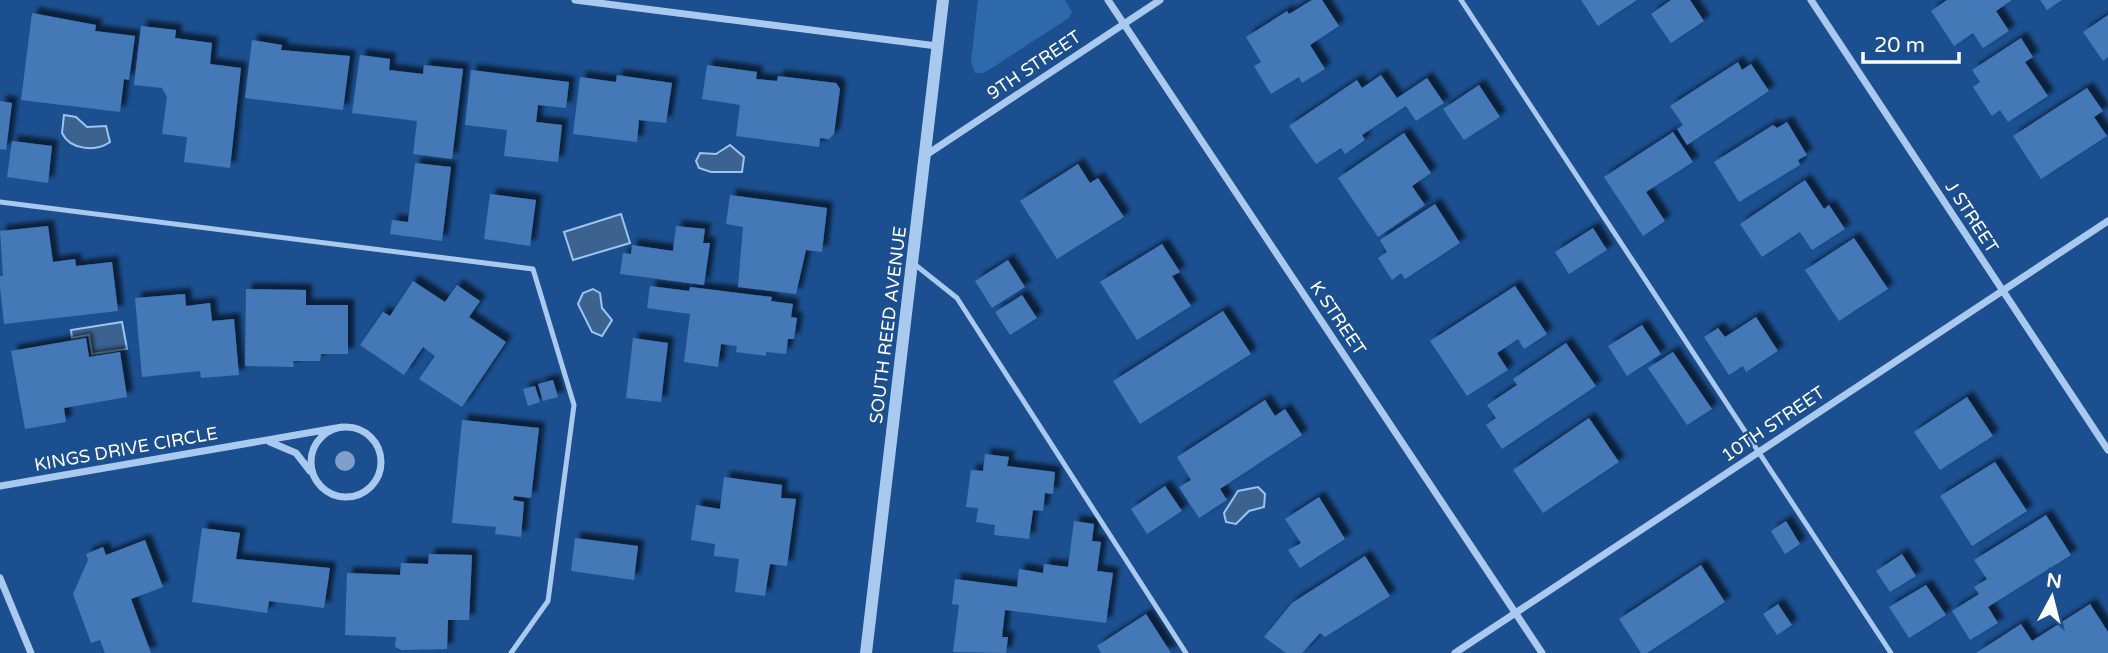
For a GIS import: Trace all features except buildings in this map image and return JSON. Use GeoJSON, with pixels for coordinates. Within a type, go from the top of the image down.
{"type":"FeatureCollection","features":[{"type":"Feature","properties":{"kind":"street"},"geometry":{"type":"LineString","coordinates":[[575,0],[937,46]]}},
{"type":"Feature","properties":{"kind":"street","name":"SOUTH REED AVENUE"},"geometry":{"type":"LineString","coordinates":[[866,653],[943,0]]}},
{"type":"Feature","properties":{"kind":"street","name":"K STREET"},"geometry":{"type":"LineString","coordinates":[[1108,0],[1542,653]]}},
{"type":"Feature","properties":{"kind":"street","name":"9TH STREET"},"geometry":{"type":"LineString","coordinates":[[926,155],[1160,0]]}},
{"type":"Feature","properties":{"kind":"street","name":"J STREET"},"geometry":{"type":"LineString","coordinates":[[1811,0],[2108,450]]}},
{"type":"Feature","properties":{"kind":"street","name":"10TH STREET"},"geometry":{"type":"LineString","coordinates":[[1455,653],[2108,221]]}},
{"type":"Feature","properties":{"kind":"street"},"geometry":{"type":"LineString","coordinates":[[313,474],[313,449],[329,431],[342,427]]}},
{"type":"Feature","properties":{"kind":"street","name":"KINGS DRIVE CIRCLE"},"geometry":{"type":"LineString","coordinates":[[0,486],[342,427],[355,428],[367,434],[376,444],[380,470],[365,491],[341,496],[329,492],[288,449],[271,442],[257,442]]}},
{"type":"Feature","properties":{"kind":"street"},"geometry":{"type":"LineString","coordinates":[[0,578],[31,653]]}},
{"type":"Feature","properties":{"kind":"lane"},"geometry":{"type":"LineString","coordinates":[[1461,0],[1891,653]]}},
{"type":"Feature","properties":{"kind":"lane"},"geometry":{"type":"LineString","coordinates":[[0,202],[533,269],[573,405],[548,601],[511,653]]}},
{"type":"Feature","properties":{"kind":"lane"},"geometry":{"type":"LineString","coordinates":[[913,263],[957,298],[1185,653]]}},
{"type":"Feature","properties":{"kind":"shaded area"},"geometry":{"type":"Polygon","coordinates":[[[978,0],[1065,0],[1072,12],[1069,18],[984,73],[975,73],[971,62],[978,0]]]}},
{"type":"Feature","properties":{"kind":"shaded area"},"geometry":{"type":"Polygon","coordinates":[[[64,115],[76,117],[87,127],[106,126],[110,142],[91,148],[71,143],[62,133],[64,115]]]}},
{"type":"Feature","properties":{"kind":"shaded area"},"geometry":{"type":"Polygon","coordinates":[[[730,145],[744,157],[742,172],[711,172],[699,168],[696,161],[700,153],[716,154],[730,145]]]}},
{"type":"Feature","properties":{"kind":"shaded area"},"geometry":{"type":"Polygon","coordinates":[[[621,214],[630,243],[573,260],[564,232],[621,214]]]}},
{"type":"Feature","properties":{"kind":"shaded area"},"geometry":{"type":"Polygon","coordinates":[[[593,289],[600,293],[602,308],[612,320],[602,336],[592,332],[578,304],[583,293],[593,289]]]}},
{"type":"Feature","properties":{"kind":"shaded area"},"geometry":{"type":"Polygon","coordinates":[[[122,322],[127,349],[92,354],[89,335],[72,338],[71,330],[122,322]]]}},
{"type":"Feature","properties":{"kind":"shaded area"},"geometry":{"type":"Polygon","coordinates":[[[1258,487],[1265,494],[1264,507],[1249,511],[1236,524],[1226,522],[1224,513],[1238,491],[1258,487]]]}}]}
